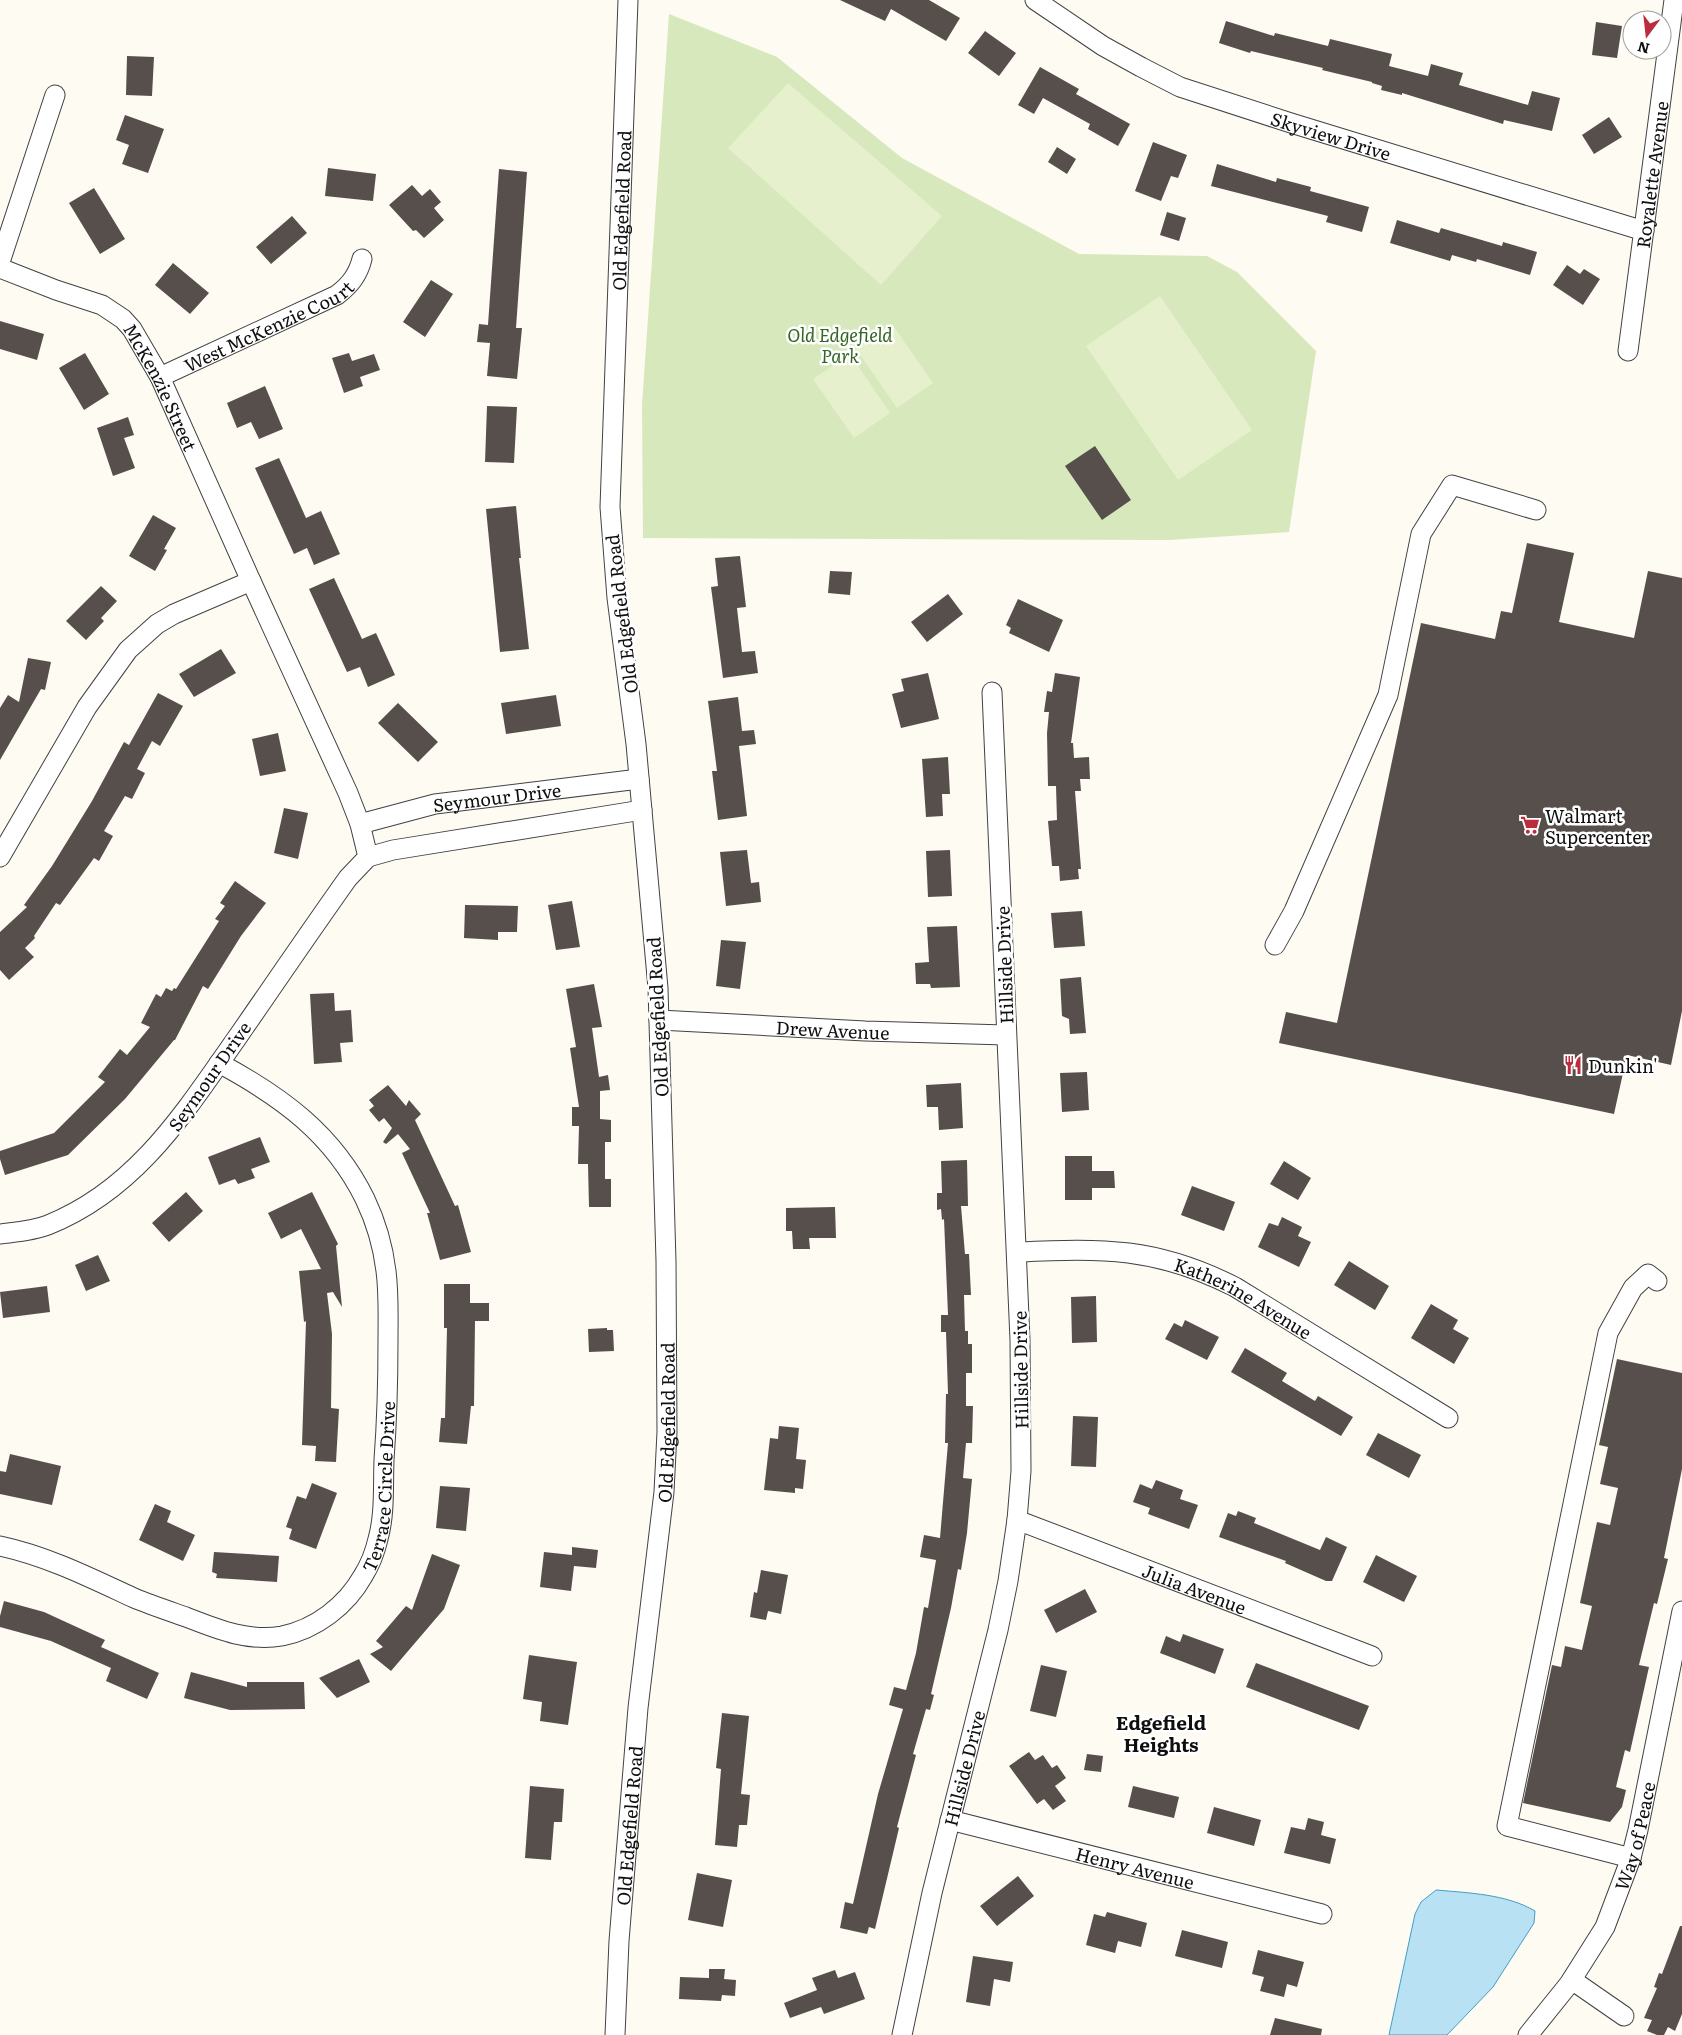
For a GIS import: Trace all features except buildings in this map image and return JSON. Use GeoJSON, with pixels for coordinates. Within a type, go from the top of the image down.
{"type":"FeatureCollection","features":[{"type":"Feature","properties":{"kind":"street","name":"Old Edgefield Road"},"geometry":{"type":"LineString","coordinates":[[615,2035],[619,1941],[638,1718],[663,1502],[667,1432],[666,1261],[658,988],[640,779],[612,553],[610,508],[628,0]]}},
{"type":"Feature","properties":{"kind":"street","name":"Skyview Drive"},"geometry":{"type":"LineString","coordinates":[[1035,0],[1103,46],[1180,86],[1291,123],[1644,231]]}},
{"type":"Feature","properties":{"kind":"street","name":"Royalette Avenue"},"geometry":{"type":"LineString","coordinates":[[1628,351],[1674,0]]}},
{"type":"Feature","properties":{"kind":"street"},"geometry":{"type":"LineString","coordinates":[[0,262],[56,95]]}},
{"type":"Feature","properties":{"kind":"street","name":"West McKenzie Court"},"geometry":{"type":"LineString","coordinates":[[160,377],[337,295],[354,278],[362,259]]}},
{"type":"Feature","properties":{"kind":"street","name":"McKenzie Street"},"geometry":{"type":"LineString","coordinates":[[0,268],[56,290],[102,304],[124,319],[132,329],[160,377],[348,793],[360,824]]}},
{"type":"Feature","properties":{"kind":"street"},"geometry":{"type":"LineString","coordinates":[[1275,945],[1294,911],[1388,695],[1422,534],[1452,485],[1536,510]]}},
{"type":"Feature","properties":{"kind":"street"},"geometry":{"type":"LineString","coordinates":[[0,857],[87,707],[128,650],[157,624],[174,614],[251,581]]}},
{"type":"Feature","properties":{"kind":"street","name":"Hillside Drive"},"geometry":{"type":"LineString","coordinates":[[902,2035],[932,1893],[998,1630],[1008,1581],[1017,1520],[1021,1452],[1020,1340],[992,692]]}},
{"type":"Feature","properties":{"kind":"street","name":"Seymour Drive"},"geometry":{"type":"LineString","coordinates":[[360,824],[435,804],[640,779]]}},
{"type":"Feature","properties":{"kind":"street","name":"Seymour Drive"},"geometry":{"type":"LineString","coordinates":[[0,1234],[35,1229],[48,1225],[101,1196],[151,1153],[174,1128],[194,1101],[348,878],[368,857],[393,850],[642,810]]}},
{"type":"Feature","properties":{"kind":"street"},"geometry":{"type":"LineString","coordinates":[[360,824],[368,857]]}},
{"type":"Feature","properties":{"kind":"street","name":"Drew Avenue"},"geometry":{"type":"LineString","coordinates":[[659,1020],[864,1031],[1006,1035]]}},
{"type":"Feature","properties":{"kind":"street","name":"Terrace Circle Drive"},"geometry":{"type":"LineString","coordinates":[[0,1546],[42,1558],[98,1580],[137,1599],[231,1634],[248,1637],[282,1636],[314,1624],[329,1615],[354,1591],[372,1558],[381,1525],[388,1404],[388,1298],[386,1273],[376,1224],[354,1179],[341,1158],[315,1129],[272,1094],[219,1063]]}},
{"type":"Feature","properties":{"kind":"street","name":"Katherine Avenue"},"geometry":{"type":"LineString","coordinates":[[1017,1252],[1084,1249],[1114,1250],[1144,1254],[1184,1264],[1210,1274],[1235,1287],[1448,1418]]}},
{"type":"Feature","properties":{"kind":"street"},"geometry":{"type":"LineString","coordinates":[[1631,1858],[1507,1826],[1608,1333],[1633,1288],[1648,1274],[1658,1281]]}},
{"type":"Feature","properties":{"kind":"street","name":"Julia Avenue"},"geometry":{"type":"LineString","coordinates":[[1017,1520],[1372,1656]]}},
{"type":"Feature","properties":{"kind":"street","name":"Way of Peace"},"geometry":{"type":"LineString","coordinates":[[1528,2035],[1572,1980],[1605,1927],[1631,1858],[1682,1612]]}},
{"type":"Feature","properties":{"kind":"street","name":"Henry Avenue"},"geometry":{"type":"LineString","coordinates":[[950,1820],[1322,1914]]}},
{"type":"Feature","properties":{"kind":"street"},"geometry":{"type":"LineString","coordinates":[[1572,1980],[1624,2016]]}},
{"type":"Feature","properties":{"kind":"green space","name":"Old Edgefield Park"},"geometry":{"type":"Polygon","coordinates":[[[669,14],[777,57],[902,158],[1079,254],[1207,256],[1237,272],[1316,351],[1289,532],[1169,540],[643,538],[642,405],[669,14]]]}},
{"type":"Feature","properties":{"kind":"green space"},"geometry":{"type":"Polygon","coordinates":[[[788,83],[942,216],[881,285],[728,148],[788,83]]]}},
{"type":"Feature","properties":{"kind":"green space"},"geometry":{"type":"Polygon","coordinates":[[[1160,296],[1252,430],[1178,480],[1086,346],[1160,296]]]}},
{"type":"Feature","properties":{"kind":"green space"},"geometry":{"type":"Polygon","coordinates":[[[892,324],[933,383],[897,408],[856,349],[892,324]]]}},
{"type":"Feature","properties":{"kind":"green space"},"geometry":{"type":"Polygon","coordinates":[[[850,354],[890,413],[854,438],[813,379],[850,354]]]}},
{"type":"Feature","properties":{"kind":"water"},"geometry":{"type":"Polygon","coordinates":[[[1436,1890],[1487,1895],[1524,1905],[1535,1911],[1534,1923],[1493,1987],[1447,2035],[1389,2035],[1415,1914],[1421,1902],[1436,1890]]]}},
{"type":"Feature","properties":{"kind":"place","name":"Walmart Supercenter"},"geometry":{"type":"Point","coordinates":[1530,825]}},
{"type":"Feature","properties":{"kind":"place","name":"Dunkin'"},"geometry":{"type":"Point","coordinates":[1573,1065]}},
{"type":"Feature","properties":{"kind":"district","name":"Edgefield Heights"},"geometry":{"type":"Point","coordinates":[1161,1733]}}]}
